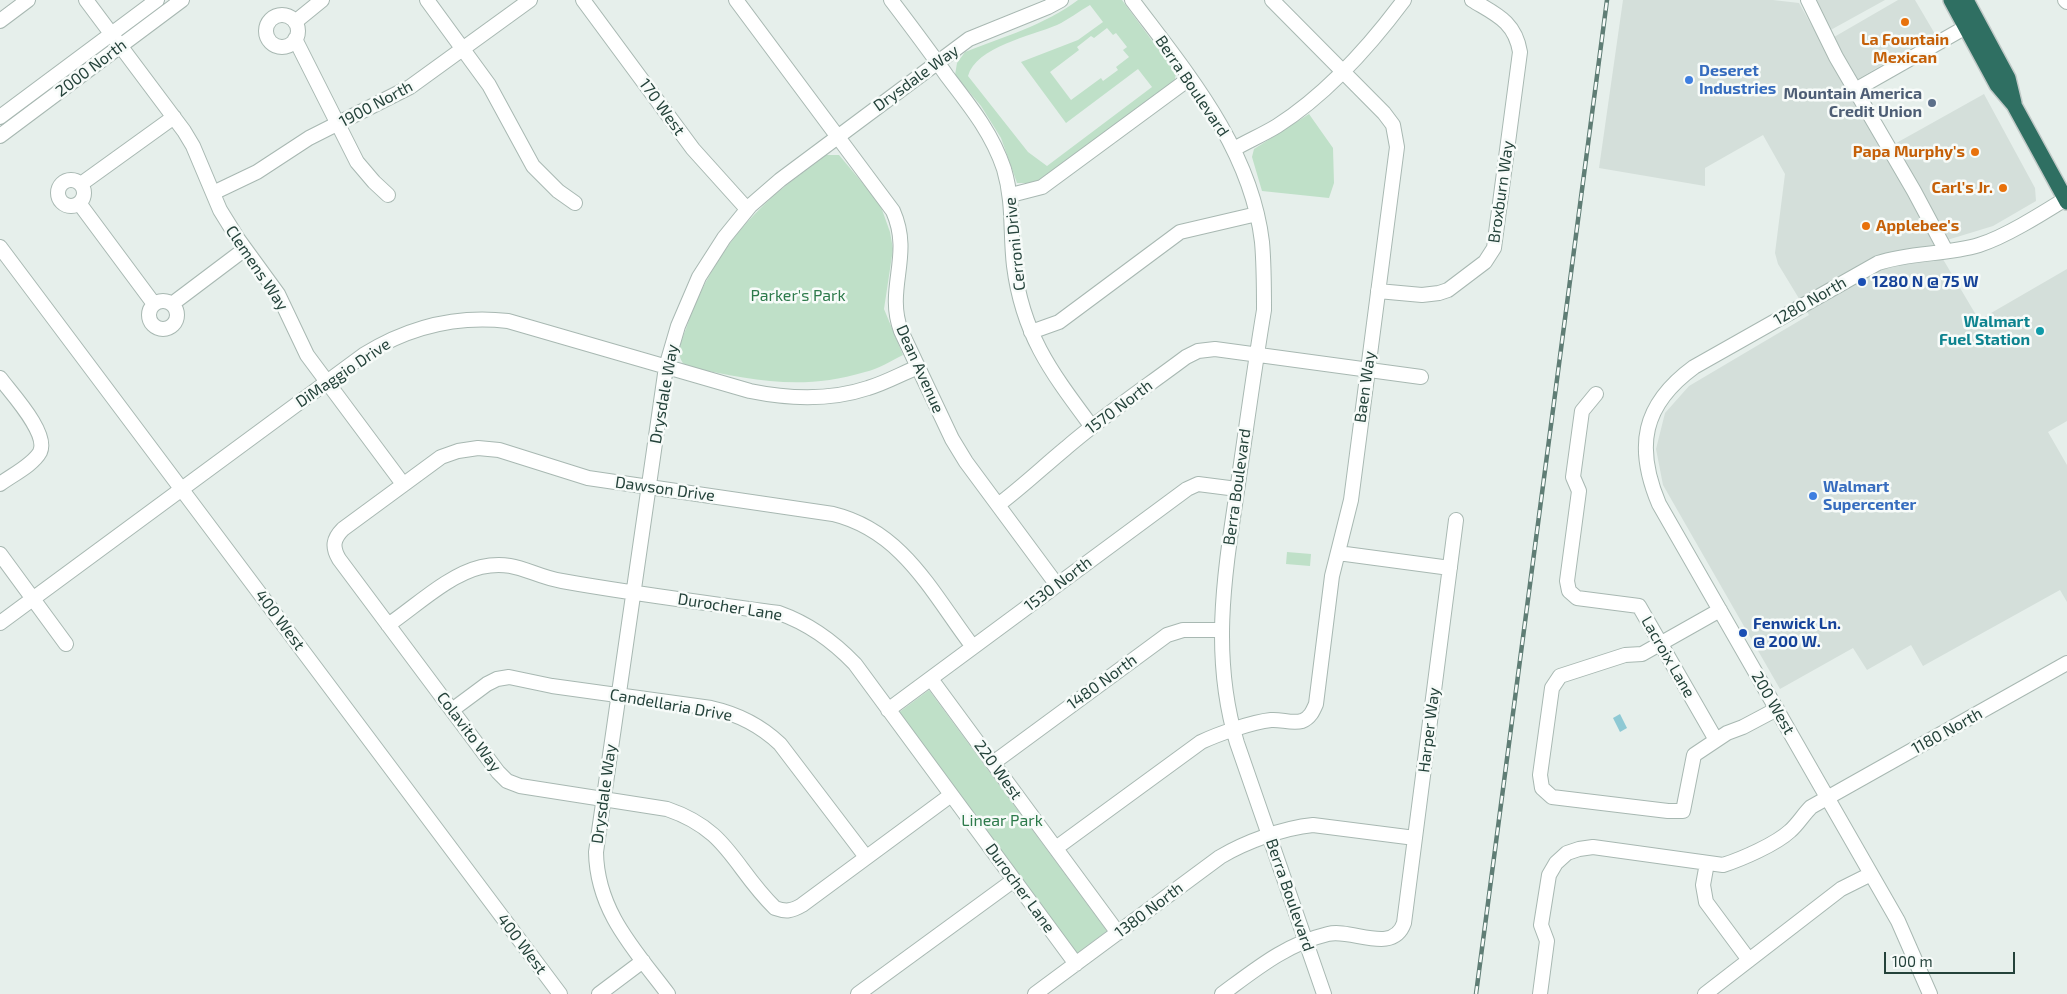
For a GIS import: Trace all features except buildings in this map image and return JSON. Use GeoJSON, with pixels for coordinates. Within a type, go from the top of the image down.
{"type":"FeatureCollection","features":[{"type":"Feature","properties":{"kind":"highway"},"geometry":{"type":"LineString","coordinates":[[1951,0],[1997,85],[2014,104],[2066,200]]}},
{"type":"Feature","properties":{"kind":"highway"},"geometry":{"type":"LineString","coordinates":[[1966,0],[2008,78],[2014,104]]}},
{"type":"Feature","properties":{"kind":"street"},"geometry":{"type":"LineString","coordinates":[[0,21],[28,0]]}},
{"type":"Feature","properties":{"kind":"street","name":"Clemens Way"},"geometry":{"type":"LineString","coordinates":[[86,0],[174,117],[193,146],[224,217],[274,288],[288,312],[307,355],[403,484]]}},
{"type":"Feature","properties":{"kind":"street","name":"2000 North"},"geometry":{"type":"LineString","coordinates":[[0,117],[157,0]]}},
{"type":"Feature","properties":{"kind":"street","name":"2000 North"},"geometry":{"type":"LineString","coordinates":[[0,136],[182,0]]}},
{"type":"Feature","properties":{"kind":"street"},"geometry":{"type":"LineString","coordinates":[[295,22],[322,0]]}},
{"type":"Feature","properties":{"kind":"street"},"geometry":{"type":"LineString","coordinates":[[427,0],[464,49],[496,97],[533,166],[558,191],[575,203]]}},
{"type":"Feature","properties":{"kind":"street","name":"1900 North"},"geometry":{"type":"LineString","coordinates":[[213,193],[251,175],[304,141],[410,87],[530,0]]}},
{"type":"Feature","properties":{"kind":"street","name":"170 West"},"geometry":{"type":"LineString","coordinates":[[583,0],[693,149],[747,209]]}},
{"type":"Feature","properties":{"kind":"street","name":"Dean Avenue"},"geometry":{"type":"LineString","coordinates":[[736,0],[888,203],[897,220],[902,245],[896,291],[896,311],[901,331],[952,439],[1057,585]]}},
{"type":"Feature","properties":{"kind":"street","name":"Cerroni Drive"},"geometry":{"type":"LineString","coordinates":[[891,0],[989,134],[1004,169],[1011,195],[1014,264],[1022,307],[1031,332],[1046,363],[1092,427]]}},
{"type":"Feature","properties":{"kind":"street","name":"Drysdale Way"},"geometry":{"type":"LineString","coordinates":[[668,994],[611,914],[599,884],[596,852],[666,367],[678,326],[699,277],[719,244],[747,209],[780,180],[969,39],[1061,0]]}},
{"type":"Feature","properties":{"kind":"street","name":"Berra Boulevard"},"geometry":{"type":"LineString","coordinates":[[1132,0],[1190,78],[1234,149],[1257,214],[1262,240],[1264,310],[1224,579],[1221,630],[1224,671],[1234,731],[1324,994]]}},
{"type":"Feature","properties":{"kind":"street","name":"Baen Way"},"geometry":{"type":"LineString","coordinates":[[1234,731],[1270,720],[1293,722],[1307,718],[1313,712],[1316,704],[1332,576],[1351,500],[1397,147],[1393,126],[1384,113],[1272,0]]}},
{"type":"Feature","properties":{"kind":"street"},"geometry":{"type":"LineString","coordinates":[[1234,149],[1276,126],[1306,105],[1372,41],[1404,0]]}},
{"type":"Feature","properties":{"kind":"street","name":"Broxburn Way"},"geometry":{"type":"LineString","coordinates":[[1378,291],[1422,296],[1448,290],[1481,265],[1492,252],[1496,238],[1520,52],[1516,34],[1503,19],[1472,0]]}},
{"type":"Feature","properties":{"kind":"street"},"geometry":{"type":"LineString","coordinates":[[1808,0],[1836,57],[1946,251]]}},
{"type":"Feature","properties":{"kind":"street"},"geometry":{"type":"LineString","coordinates":[[278,16],[287,16],[295,22],[298,31],[295,39],[287,46],[278,46],[269,40],[266,31],[269,21],[278,16]]}},
{"type":"Feature","properties":{"kind":"street"},"geometry":{"type":"LineString","coordinates":[[1855,90],[1966,28]]}},
{"type":"Feature","properties":{"kind":"street"},"geometry":{"type":"LineString","coordinates":[[295,39],[357,162],[388,195]]}},
{"type":"Feature","properties":{"kind":"street"},"geometry":{"type":"LineString","coordinates":[[1011,195],[1042,187],[1190,78]]}},
{"type":"Feature","properties":{"kind":"street"},"geometry":{"type":"LineString","coordinates":[[81,184],[174,117]]}},
{"type":"Feature","properties":{"kind":"street"},"geometry":{"type":"LineString","coordinates":[[68,180],[75,180],[81,184],[84,194],[79,203],[73,206],[66,204],[59,197],[58,190],[68,180]]}},
{"type":"Feature","properties":{"kind":"street","name":"1280 North"},"geometry":{"type":"LineString","coordinates":[[1656,408],[1668,389],[1694,368],[1871,266],[1894,258],[1980,245],[2066,200]]}},
{"type":"Feature","properties":{"kind":"street"},"geometry":{"type":"LineString","coordinates":[[79,203],[154,304]]}},
{"type":"Feature","properties":{"kind":"street"},"geometry":{"type":"LineString","coordinates":[[1031,332],[1059,322],[1180,232],[1257,214]]}},
{"type":"Feature","properties":{"kind":"street","name":"400 West"},"geometry":{"type":"LineString","coordinates":[[0,246],[560,994]]}},
{"type":"Feature","properties":{"kind":"street"},"geometry":{"type":"LineString","coordinates":[[172,304],[245,249]]}},
{"type":"Feature","properties":{"kind":"street"},"geometry":{"type":"LineString","coordinates":[[165,301],[172,304],[176,310],[177,318],[170,327],[163,329],[155,327],[150,321],[149,314],[154,304],[165,301]]}},
{"type":"Feature","properties":{"kind":"street","name":"DiMaggio Drive"},"geometry":{"type":"LineString","coordinates":[[0,623],[365,354],[400,335],[441,323],[469,319],[495,320],[520,324],[757,393],[779,396],[808,398],[836,395],[868,388],[918,367]]}},
{"type":"Feature","properties":{"kind":"street","name":"1570 North"},"geometry":{"type":"LineString","coordinates":[[998,505],[1024,486],[1066,447],[1192,354],[1210,349],[1421,377]]}},
{"type":"Feature","properties":{"kind":"street"},"geometry":{"type":"LineString","coordinates":[[0,378],[37,428],[42,439],[42,444],[36,457],[0,484]]}},
{"type":"Feature","properties":{"kind":"street","name":"Lacroix Lane"},"geometry":{"type":"LineString","coordinates":[[1596,394],[1582,411],[1574,477],[1579,491],[1567,581],[1569,591],[1577,598],[1639,606],[1716,740]]}},
{"type":"Feature","properties":{"kind":"street","name":"200 West"},"geometry":{"type":"LineString","coordinates":[[1656,408],[1648,425],[1645,444],[1646,466],[1651,486],[1659,504],[1898,921],[1930,994]]}},
{"type":"Feature","properties":{"kind":"street","name":"Dawson Drive"},"geometry":{"type":"LineString","coordinates":[[334,543],[336,536],[343,529],[441,457],[458,451],[478,448],[499,450],[588,478],[833,514],[863,524],[886,538],[905,556],[973,648]]}},
{"type":"Feature","properties":{"kind":"street","name":"1530 North"},"geometry":{"type":"LineString","coordinates":[[888,710],[1187,489],[1198,484],[1237,489]]}},
{"type":"Feature","properties":{"kind":"street","name":"Harper Way"},"geometry":{"type":"LineString","coordinates":[[1306,942],[1334,933],[1387,940],[1395,937],[1401,931],[1404,923],[1456,520]]}},
{"type":"Feature","properties":{"kind":"street","name":"Colavito Way"},"geometry":{"type":"LineString","coordinates":[[334,543],[339,559],[498,772],[507,781],[520,786],[666,809],[695,822],[722,842],[768,902],[774,908],[782,911],[792,910],[802,905],[866,857]]}},
{"type":"Feature","properties":{"kind":"street"},"geometry":{"type":"LineString","coordinates":[[1338,553],[1450,568]]}},
{"type":"Feature","properties":{"kind":"street"},"geometry":{"type":"LineString","coordinates":[[0,554],[66,644]]}},
{"type":"Feature","properties":{"kind":"street","name":"Durocher Lane"},"geometry":{"type":"LineString","coordinates":[[388,625],[456,577],[473,569],[491,566],[520,567],[559,581],[780,613],[801,622],[821,633],[855,664],[1076,964]]}},
{"type":"Feature","properties":{"kind":"street"},"geometry":{"type":"LineString","coordinates":[[1720,610],[1642,654],[1625,655],[1566,674],[1555,681],[1552,688],[1540,775],[1542,788],[1552,797],[1668,811],[1683,811],[1694,755],[1716,740],[1777,709]]}},
{"type":"Feature","properties":{"kind":"street","name":"1480 North"},"geometry":{"type":"LineString","coordinates":[[993,763],[1167,635],[1183,630],[1221,630]]}},
{"type":"Feature","properties":{"kind":"street","name":"1180 North"},"geometry":{"type":"LineString","coordinates":[[1540,994],[1547,942],[1541,925],[1548,875],[1561,858],[1573,850],[1592,847],[1723,865],[1742,859],[1790,832],[1811,807],[2067,663]]}},
{"type":"Feature","properties":{"kind":"street","name":"Candellaria Drive"},"geometry":{"type":"LineString","coordinates":[[452,710],[487,684],[497,679],[509,677],[552,686],[722,711],[744,718],[763,729],[787,752],[866,857]]}},
{"type":"Feature","properties":{"kind":"street","name":"220 West"},"geometry":{"type":"LineString","coordinates":[[931,679],[1118,933]]}},
{"type":"Feature","properties":{"kind":"street"},"geometry":{"type":"LineString","coordinates":[[1056,848],[1189,749],[1212,736],[1234,731]]}},
{"type":"Feature","properties":{"kind":"street"},"geometry":{"type":"LineString","coordinates":[[866,857],[951,795]]}},
{"type":"Feature","properties":{"kind":"street","name":"1380 North"},"geometry":{"type":"LineString","coordinates":[[1035,994],[1220,857],[1234,849],[1300,826],[1313,825],[1415,838]]}},
{"type":"Feature","properties":{"kind":"street"},"geometry":{"type":"LineString","coordinates":[[1706,863],[1703,885],[1706,902],[1749,960]]}},
{"type":"Feature","properties":{"kind":"street"},"geometry":{"type":"LineString","coordinates":[[1705,994],[1841,889],[1871,874]]}},
{"type":"Feature","properties":{"kind":"street"},"geometry":{"type":"LineString","coordinates":[[858,994],[1014,880]]}},
{"type":"Feature","properties":{"kind":"street"},"geometry":{"type":"LineString","coordinates":[[1222,994],[1277,954],[1306,942]]}},
{"type":"Feature","properties":{"kind":"street"},"geometry":{"type":"LineString","coordinates":[[599,994],[643,961]]}},
{"type":"Feature","properties":{"kind":"shaded area"},"geometry":{"type":"Polygon","coordinates":[[[1623,0],[1773,0],[1799,3],[1822,44],[1898,0],[1915,0],[1935,34],[1846,86],[1882,151],[1984,94],[2035,188],[2036,201],[1993,226],[1934,244],[1979,320],[2067,269],[2067,421],[2048,432],[2067,465],[2067,602],[2060,590],[1923,666],[1911,645],[1867,670],[1853,648],[1780,689],[1663,485],[1656,449],[1665,413],[1689,386],[1809,315],[1778,264],[1775,253],[1785,174],[1763,135],[1705,168],[1705,186],[1599,168],[1623,0]]]}},
{"type":"Feature","properties":{"kind":"shaded area"},"geometry":{"type":"Polygon","coordinates":[[[1804,0],[1885,0],[1827,32],[1804,0]]]}},
{"type":"Feature","properties":{"kind":"green space"},"geometry":{"type":"Polygon","coordinates":[[[1078,0],[1122,0],[1176,73],[1175,79],[1172,84],[1043,180],[1033,183],[1017,183],[1001,138],[981,106],[955,75],[957,63],[965,52],[1023,30],[1065,9],[1078,0]],[[1090,5],[1057,25],[993,50],[973,66],[968,76],[1028,152],[1047,166],[1152,87],[1138,69],[1066,123],[1021,62],[1078,40],[1103,22],[1090,5]],[[1107,28],[1094,38],[1091,36],[1077,47],[1079,50],[1050,72],[1071,100],[1101,78],[1103,81],[1118,70],[1116,67],[1129,57],[1123,50],[1127,47],[1116,33],[1113,35],[1107,28]]]}},
{"type":"Feature","properties":{"kind":"green space"},"geometry":{"type":"Polygon","coordinates":[[[1309,114],[1333,148],[1334,183],[1329,198],[1262,191],[1252,157],[1254,149],[1309,114]]]}},
{"type":"Feature","properties":{"kind":"green space","name":"Parker's Park"},"geometry":{"type":"Polygon","coordinates":[[[826,155],[839,155],[880,204],[890,232],[893,249],[884,309],[903,355],[870,371],[818,381],[775,382],[687,367],[680,358],[681,342],[694,308],[720,258],[755,213],[783,188],[826,155]]]}},
{"type":"Feature","properties":{"kind":"green space"},"geometry":{"type":"Polygon","coordinates":[[[1287,552],[1311,554],[1310,566],[1286,564],[1287,552]]]}},
{"type":"Feature","properties":{"kind":"green space","name":"Linear Park"},"geometry":{"type":"Polygon","coordinates":[[[929,690],[1107,931],[1076,954],[898,713],[929,690]]]}},
{"type":"Feature","properties":{"kind":"water"},"geometry":{"type":"Polygon","coordinates":[[[1620,714],[1627,728],[1620,732],[1613,718],[1620,714]]]}},
{"type":"Feature","properties":{"kind":"railway"},"geometry":{"type":"LineString","coordinates":[[1476,994],[1607,0]]}},
{"type":"Feature","properties":{"kind":"place","name":"La Fountain Mexican"},"geometry":{"type":"Point","coordinates":[1905,22]}},
{"type":"Feature","properties":{"kind":"place","name":"Deseret Industries"},"geometry":{"type":"Point","coordinates":[1689,80]}},
{"type":"Feature","properties":{"kind":"place","name":"Mountain America Credit Union"},"geometry":{"type":"Point","coordinates":[1932,103]}},
{"type":"Feature","properties":{"kind":"place","name":"Papa Murphy's"},"geometry":{"type":"Point","coordinates":[1975,152]}},
{"type":"Feature","properties":{"kind":"place","name":"Carl's Jr."},"geometry":{"type":"Point","coordinates":[2003,188]}},
{"type":"Feature","properties":{"kind":"place","name":"Applebee's"},"geometry":{"type":"Point","coordinates":[1866,226]}},
{"type":"Feature","properties":{"kind":"place","name":"1280 N @ 75 W"},"geometry":{"type":"Point","coordinates":[1862,282]}},
{"type":"Feature","properties":{"kind":"place","name":"Walmart Fuel Station"},"geometry":{"type":"Point","coordinates":[2040,331]}},
{"type":"Feature","properties":{"kind":"place","name":"Walmart Supercenter"},"geometry":{"type":"Point","coordinates":[1813,496]}},
{"type":"Feature","properties":{"kind":"place","name":"Fenwick Ln. @ 200 W."},"geometry":{"type":"Point","coordinates":[1743,633]}}]}
